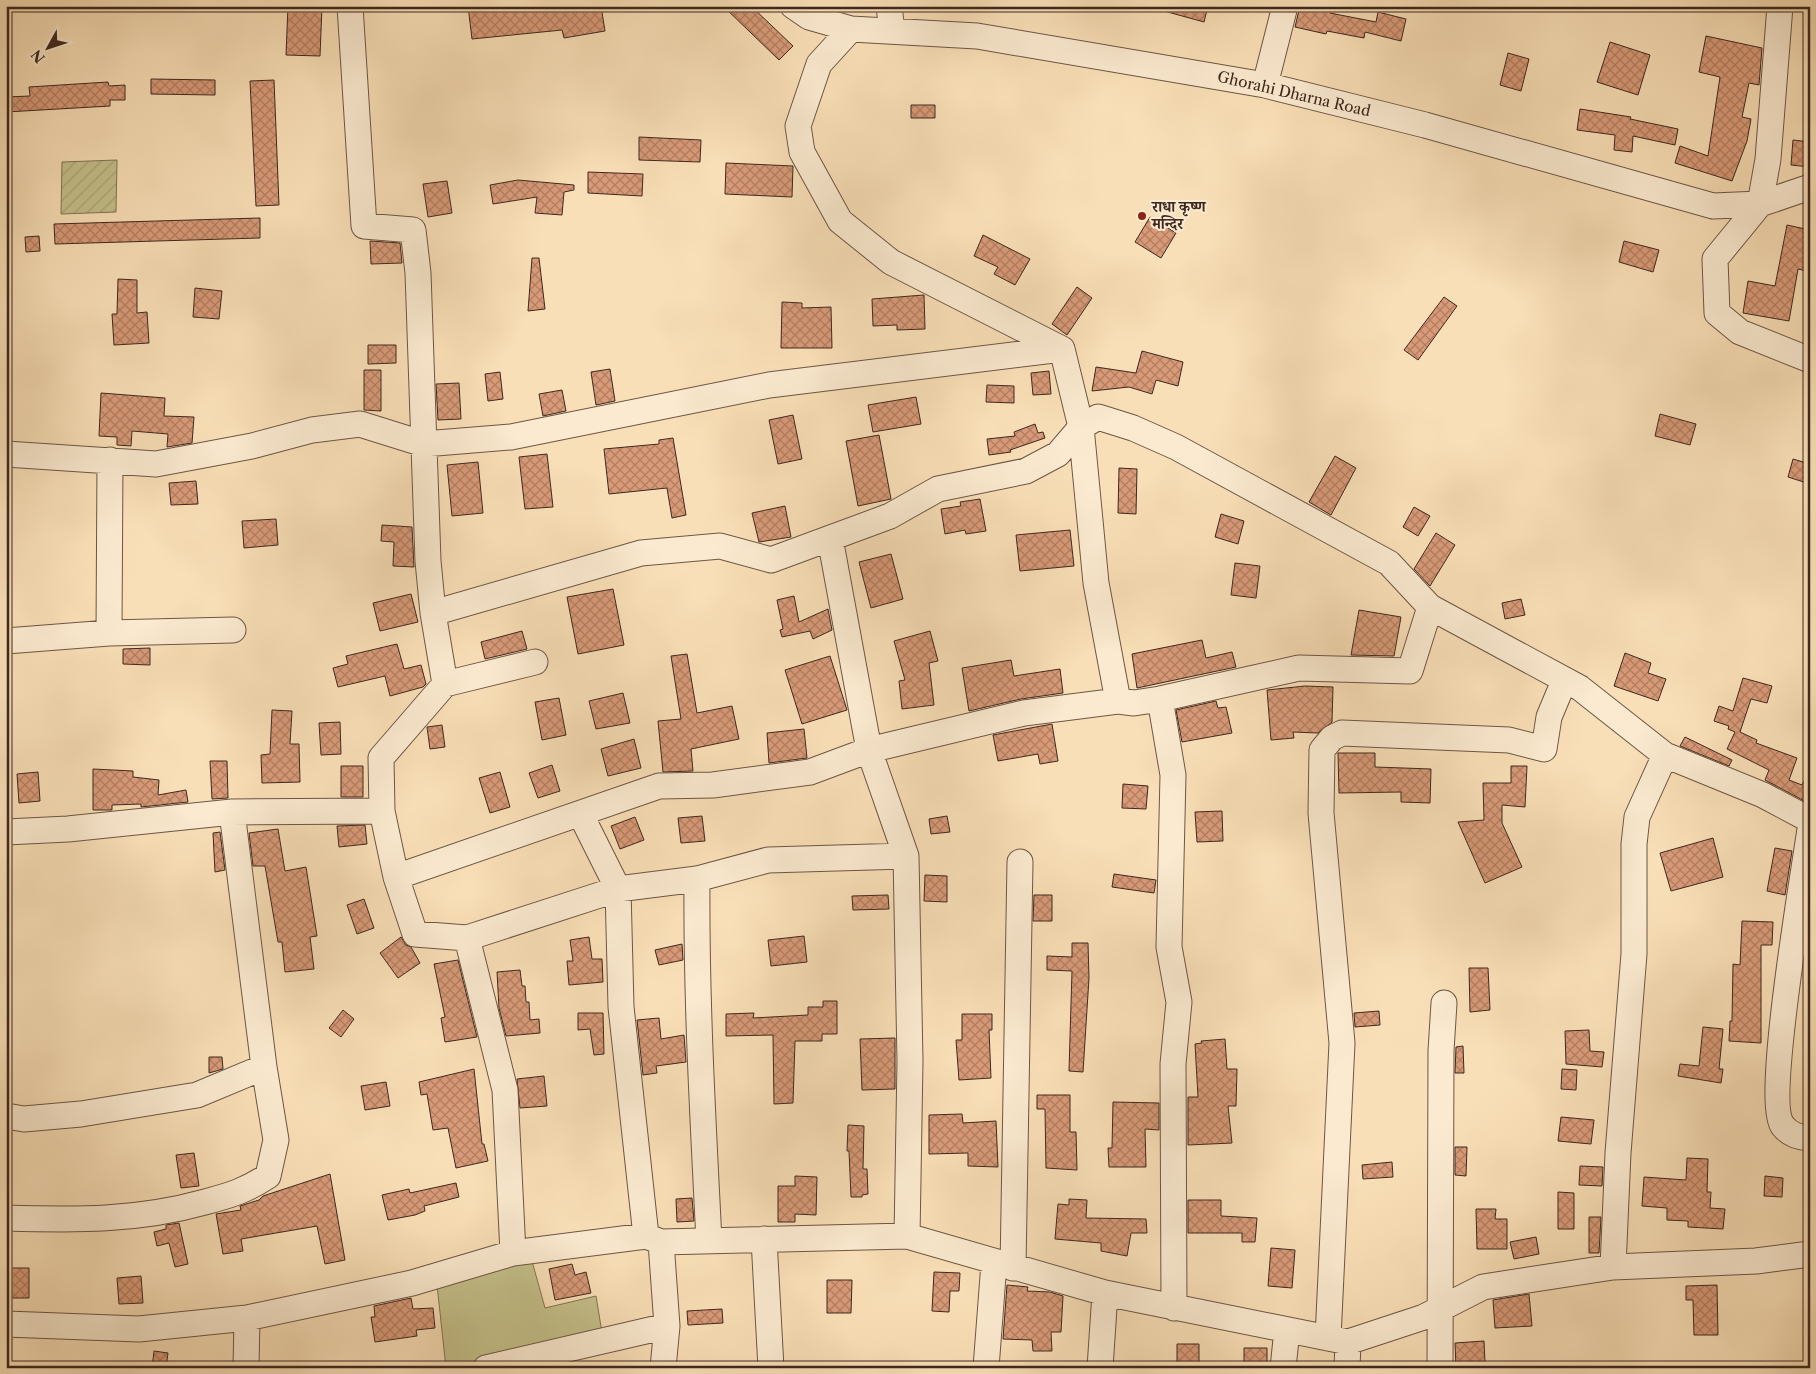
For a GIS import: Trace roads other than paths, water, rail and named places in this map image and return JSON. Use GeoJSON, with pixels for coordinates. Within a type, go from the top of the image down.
{"type":"FeatureCollection","features":[{"type":"Feature","properties":{"kind":"street"},"geometry":{"type":"LineString","coordinates":[[350,6],[364,226],[413,230],[418,273],[428,561],[433,613],[445,684]]}},
{"type":"Feature","properties":{"kind":"street","name":"Ghorahi Dharna Road"},"geometry":{"type":"LineString","coordinates":[[793,6],[809,17],[851,29],[976,36],[1265,85],[1425,125],[1713,206],[1760,204],[1810,187]]}},
{"type":"Feature","properties":{"kind":"street"},"geometry":{"type":"LineString","coordinates":[[889,6],[892,31]]}},
{"type":"Feature","properties":{"kind":"street"},"geometry":{"type":"LineString","coordinates":[[1265,85],[1285,6]]}},
{"type":"Feature","properties":{"kind":"street"},"geometry":{"type":"LineString","coordinates":[[1780,6],[1768,159],[1760,204],[1715,259],[1718,312],[1740,332],[1810,360]]}},
{"type":"Feature","properties":{"kind":"street"},"geometry":{"type":"LineString","coordinates":[[851,29],[819,64],[798,126],[802,152],[840,221],[891,262],[1062,349],[1081,427],[1096,583],[1118,701]]}},
{"type":"Feature","properties":{"kind":"street"},"geometry":{"type":"LineString","coordinates":[[6,454],[156,464],[252,446],[312,430],[360,424],[424,444],[511,437],[769,385],[1062,349]]}},
{"type":"Feature","properties":{"kind":"street"},"geometry":{"type":"LineString","coordinates":[[433,613],[641,553],[720,546],[771,560],[890,516],[938,489],[1026,471],[1058,454],[1081,427],[1098,417],[1133,428],[1176,447],[1388,562],[1430,607],[1580,688],[1665,755],[1763,795],[1810,820]]}},
{"type":"Feature","properties":{"kind":"street"},"geometry":{"type":"LineString","coordinates":[[109,633],[110,460]]}},
{"type":"Feature","properties":{"kind":"street"},"geometry":{"type":"LineString","coordinates":[[830,538],[869,750],[906,856],[910,1061],[908,1236]]}},
{"type":"Feature","properties":{"kind":"street"},"geometry":{"type":"LineString","coordinates":[[396,877],[581,815],[659,786],[713,785],[810,772],[869,750],[1024,713],[1118,701],[1134,704],[1298,668],[1410,671],[1430,607]]}},
{"type":"Feature","properties":{"kind":"street"},"geometry":{"type":"LineString","coordinates":[[6,641],[109,633],[233,630]]}},
{"type":"Feature","properties":{"kind":"street"},"geometry":{"type":"LineString","coordinates":[[535,662],[445,684],[381,758],[382,811],[396,877],[415,934],[466,938],[618,889],[697,879],[768,860],[906,856]]}},
{"type":"Feature","properties":{"kind":"street"},"geometry":{"type":"LineString","coordinates":[[1347,1368],[1338,1340],[1342,1043],[1321,813],[1322,750],[1332,738],[1342,733],[1509,740],[1544,749],[1549,716],[1564,681]]}},
{"type":"Feature","properties":{"kind":"street"},"geometry":{"type":"LineString","coordinates":[[1160,699],[1173,776],[1169,948],[1179,1002],[1174,1064],[1174,1308]]}},
{"type":"Feature","properties":{"kind":"street"},"geometry":{"type":"LineString","coordinates":[[1613,1267],[1618,1153],[1634,954],[1634,844],[1637,817],[1665,755]]}},
{"type":"Feature","properties":{"kind":"street"},"geometry":{"type":"LineString","coordinates":[[6,832],[68,829],[232,812],[382,811]]}},
{"type":"Feature","properties":{"kind":"street"},"geometry":{"type":"LineString","coordinates":[[6,1218],[62,1220],[130,1218],[174,1210],[247,1190],[268,1176],[276,1140],[264,1068],[232,812]]}},
{"type":"Feature","properties":{"kind":"street"},"geometry":{"type":"LineString","coordinates":[[581,815],[618,889],[622,1007],[667,1326],[663,1368]]}},
{"type":"Feature","properties":{"kind":"street"},"geometry":{"type":"LineString","coordinates":[[1810,829],[1778,1064],[1778,1100],[1782,1126],[1796,1136],[1810,1138]]}},
{"type":"Feature","properties":{"kind":"street"},"geometry":{"type":"LineString","coordinates":[[986,1368],[1004,1265],[1020,862]]}},
{"type":"Feature","properties":{"kind":"street"},"geometry":{"type":"LineString","coordinates":[[697,879],[696,944],[709,1240]]}},
{"type":"Feature","properties":{"kind":"street"},"geometry":{"type":"LineString","coordinates":[[466,938],[505,1090],[513,1253]]}},
{"type":"Feature","properties":{"kind":"street"},"geometry":{"type":"LineString","coordinates":[[1440,1368],[1441,1050],[1444,1003]]}},
{"type":"Feature","properties":{"kind":"street"},"geometry":{"type":"LineString","coordinates":[[6,1116],[24,1119],[138,1106],[197,1095],[264,1068]]}},
{"type":"Feature","properties":{"kind":"street"},"geometry":{"type":"LineString","coordinates":[[6,1324],[139,1330],[247,1318],[412,1283],[513,1253],[654,1239],[764,1240],[908,1236],[1105,1293],[1338,1340],[1424,1317],[1483,1287],[1613,1267],[1756,1261],[1810,1254]]}},
{"type":"Feature","properties":{"kind":"street"},"geometry":{"type":"LineString","coordinates":[[764,1240],[770,1368]]}},
{"type":"Feature","properties":{"kind":"street"},"geometry":{"type":"LineString","coordinates":[[1100,1368],[1105,1293]]}},
{"type":"Feature","properties":{"kind":"street"},"geometry":{"type":"LineString","coordinates":[[246,1368],[247,1318]]}},
{"type":"Feature","properties":{"kind":"street"},"geometry":{"type":"LineString","coordinates":[[486,1368],[667,1326]]}},
{"type":"Feature","properties":{"kind":"street"},"geometry":{"type":"LineString","coordinates":[[1283,1368],[1287,1330]]}},
{"type":"Feature","properties":{"kind":"place","name":"राधा कृष्ण मन्दिर"},"geometry":{"type":"Point","coordinates":[1142,216]}}]}
